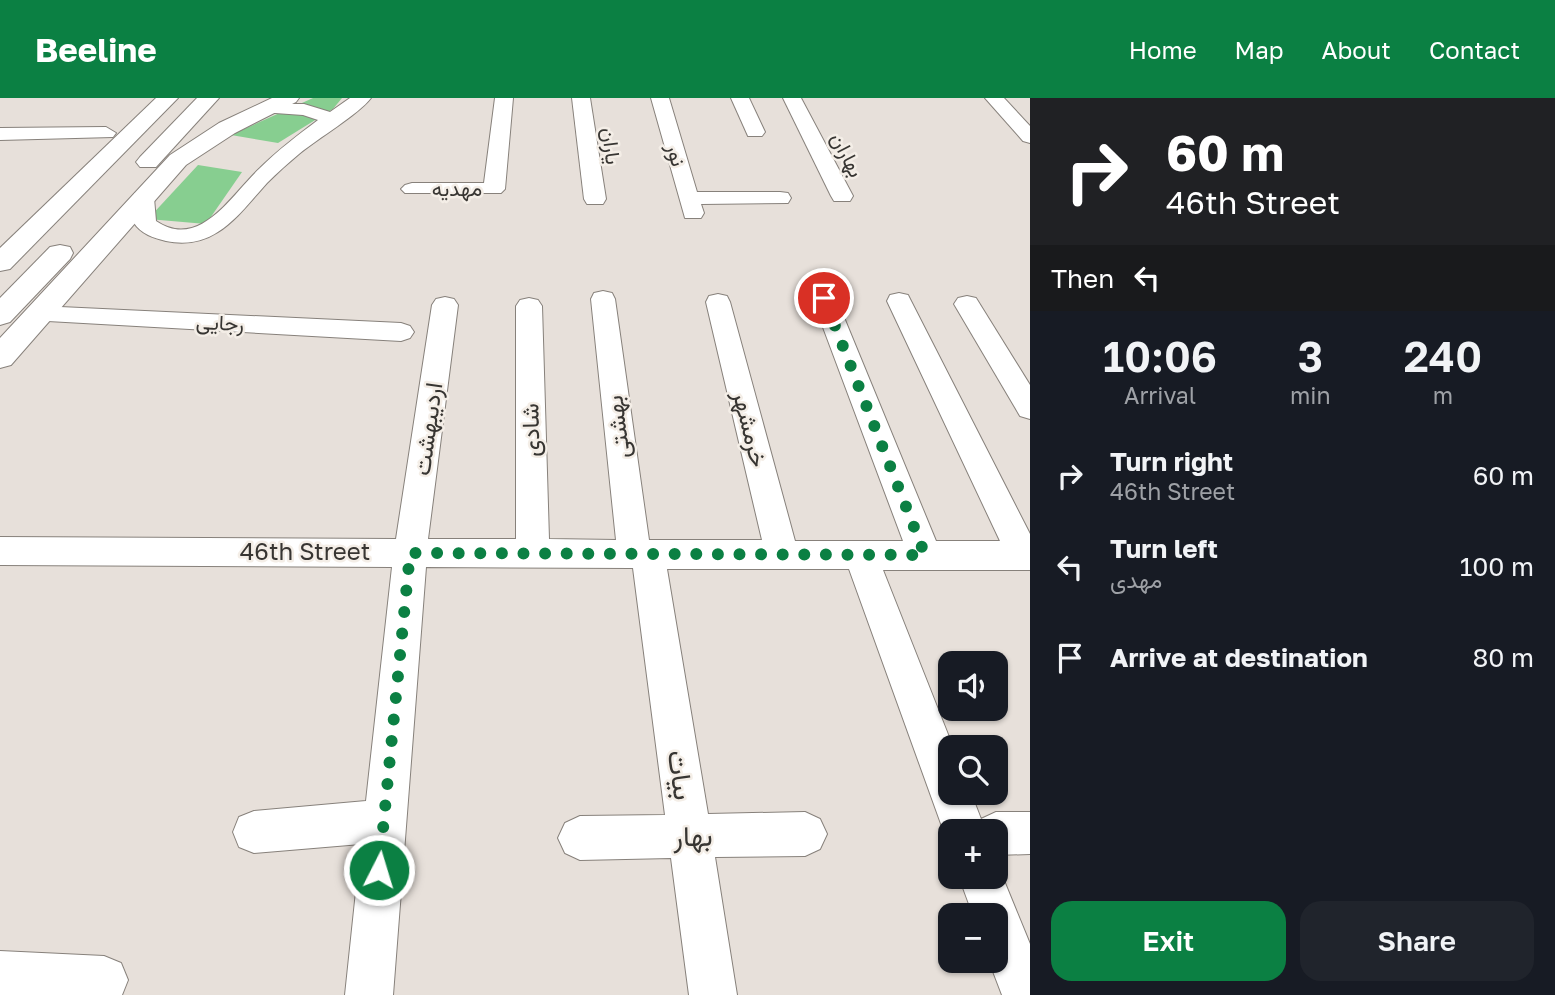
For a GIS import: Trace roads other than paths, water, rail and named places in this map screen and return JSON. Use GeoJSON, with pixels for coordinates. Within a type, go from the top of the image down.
{"type":"FeatureCollection","features":[{"type":"Feature","properties":{"kind":"main road"},"geometry":{"type":"LineString","coordinates":[[0,263],[168,98]]}},
{"type":"Feature","properties":{"kind":"main road"},"geometry":{"type":"LineString","coordinates":[[0,315],[209,98]]}},
{"type":"Feature","properties":{"kind":"main road"},"geometry":{"type":"LineString","coordinates":[[0,357],[234,98]]}},
{"type":"Feature","properties":{"kind":"main road"},"geometry":{"type":"LineString","coordinates":[[178,160],[227,128],[278,103]]}},
{"type":"Feature","properties":{"kind":"main road"},"geometry":{"type":"LineString","coordinates":[[0,231],[133,105]]}},
{"type":"Feature","properties":{"kind":"street"},"geometry":{"type":"LineString","coordinates":[[143,198],[145,223],[152,230],[175,235],[204,232],[218,224],[268,170],[332,118],[362,98]]}},
{"type":"Feature","properties":{"kind":"street","name":"مهدیه"},"geometry":{"type":"LineString","coordinates":[[412,189],[494,189],[504,98]]}},
{"type":"Feature","properties":{"kind":"street","name":"یاران"},"geometry":{"type":"LineString","coordinates":[[581,98],[594,199]]}},
{"type":"Feature","properties":{"kind":"street","name":"نور"},"geometry":{"type":"LineString","coordinates":[[660,98],[691,205],[780,198]]}},
{"type":"Feature","properties":{"kind":"street"},"geometry":{"type":"LineString","coordinates":[[740,98],[755,132]]}},
{"type":"Feature","properties":{"kind":"street","name":"بهاران"},"geometry":{"type":"LineString","coordinates":[[792,98],[842,196]]}},
{"type":"Feature","properties":{"kind":"street"},"geometry":{"type":"LineString","coordinates":[[994,98],[1030,137]]}},
{"type":"Feature","properties":{"kind":"street"},"geometry":{"type":"LineString","coordinates":[[278,103],[332,118]]}},
{"type":"Feature","properties":{"kind":"street"},"geometry":{"type":"LineString","coordinates":[[0,134],[106,133]]}},
{"type":"Feature","properties":{"kind":"street"},"geometry":{"type":"LineString","coordinates":[[824,298],[925,555]]}},
{"type":"Feature","properties":{"kind":"street","name":"بهشتی"},"geometry":{"type":"LineString","coordinates":[[603,299],[641,554]]}},
{"type":"Feature","properties":{"kind":"street"},"geometry":{"type":"LineString","coordinates":[[899,301],[1027,556]]}},
{"type":"Feature","properties":{"kind":"street","name":"خرمشهر"},"geometry":{"type":"LineString","coordinates":[[718,302],[782,555]]}},
{"type":"Feature","properties":{"kind":"street"},"geometry":{"type":"LineString","coordinates":[[967,304],[1030,409]]}},
{"type":"Feature","properties":{"kind":"street","name":"اردیبهشت"},"geometry":{"type":"LineString","coordinates":[[369,995],[383,821],[410,553],[445,305]]}},
{"type":"Feature","properties":{"kind":"street","name":"شادی"},"geometry":{"type":"LineString","coordinates":[[529,306],[533,554]]}},
{"type":"Feature","properties":{"kind":"street","name":"رجایی"},"geometry":{"type":"LineString","coordinates":[[39,314],[401,332]]}},
{"type":"Feature","properties":{"kind":"street","name":"46th Street"},"geometry":{"type":"LineString","coordinates":[[0,551],[1027,556]]}},
{"type":"Feature","properties":{"kind":"street","name":"بیات"},"geometry":{"type":"LineString","coordinates":[[641,554],[690,836],[713,995]]}},
{"type":"Feature","properties":{"kind":"street"},"geometry":{"type":"LineString","coordinates":[[861,555],[960,819]]}},
{"type":"Feature","properties":{"kind":"street"},"geometry":{"type":"LineString","coordinates":[[254,832],[383,821]]}},
{"type":"Feature","properties":{"kind":"street"},"geometry":{"type":"LineString","coordinates":[[1008,834],[1030,833]]}},
{"type":"Feature","properties":{"kind":"street","name":"بهار"},"geometry":{"type":"LineString","coordinates":[[580,838],[806,835]]}},
{"type":"Feature","properties":{"kind":"street"},"geometry":{"type":"LineString","coordinates":[[1008,948],[1026,995]]}},
{"type":"Feature","properties":{"kind":"street"},"geometry":{"type":"LineString","coordinates":[[0,975],[104,980]]}}]}
